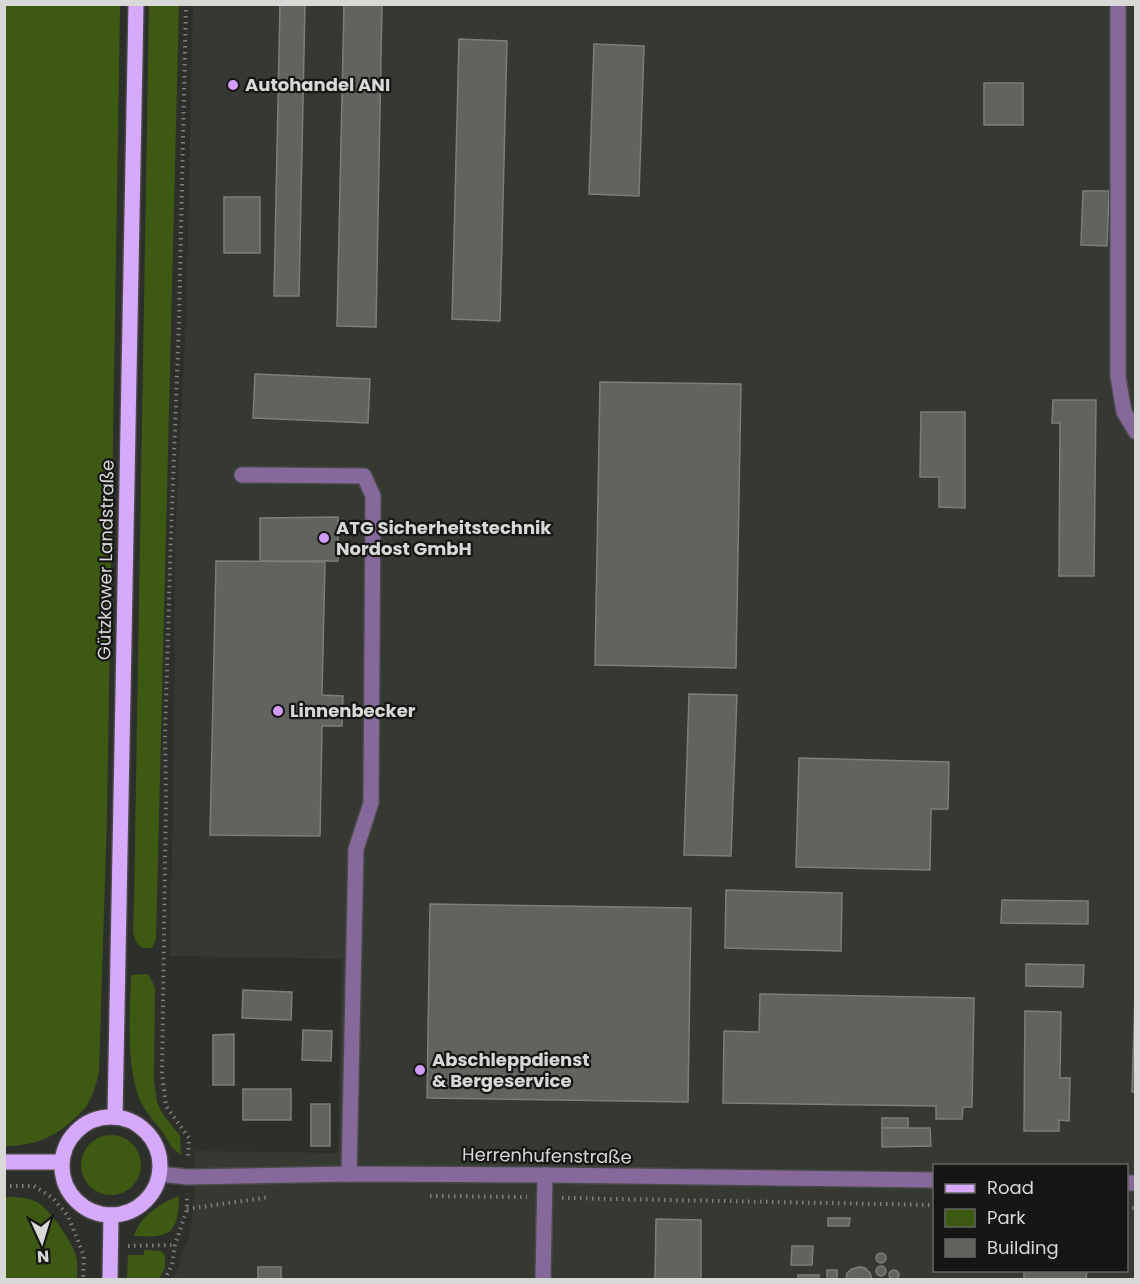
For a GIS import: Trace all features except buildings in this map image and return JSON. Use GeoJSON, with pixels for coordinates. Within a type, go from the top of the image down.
{"type":"FeatureCollection","features":[{"type":"Feature","properties":{"kind":"main road","name":"Gützkower Landstraße"},"geometry":{"type":"LineString","coordinates":[[115,1117],[136,4]]}},
{"type":"Feature","properties":{"kind":"main road"},"geometry":{"type":"LineString","coordinates":[[102,1117],[115,1117],[129,1120],[150,1136],[157,1148],[160,1161],[159,1174],[151,1195],[133,1210],[122,1214],[98,1214],[74,1200],[66,1188],[61,1162],[64,1149],[79,1128],[102,1117]]}},
{"type":"Feature","properties":{"kind":"main road"},"geometry":{"type":"LineString","coordinates":[[4,1162],[61,1162]]}},
{"type":"Feature","properties":{"kind":"main road"},"geometry":{"type":"LineString","coordinates":[[110,1280],[111,1215]]}},
{"type":"Feature","properties":{"kind":"street"},"geometry":{"type":"LineString","coordinates":[[1118,4],[1118,377],[1124,412],[1136,432]]}},
{"type":"Feature","properties":{"kind":"street"},"geometry":{"type":"LineString","coordinates":[[242,475],[364,476],[373,496],[371,803],[356,849],[349,1174]]}},
{"type":"Feature","properties":{"kind":"street","name":"Herrenhufenstraße"},"geometry":{"type":"LineString","coordinates":[[159,1174],[188,1177],[349,1174],[933,1180]]}},
{"type":"Feature","properties":{"kind":"street"},"geometry":{"type":"LineString","coordinates":[[543,1280],[545,1175]]}},
{"type":"Feature","properties":{"kind":"path"},"geometry":{"type":"LineString","coordinates":[[186,4],[179,322],[165,735],[162,1074],[166,1106],[189,1138]]}},
{"type":"Feature","properties":{"kind":"path"},"geometry":{"type":"LineString","coordinates":[[4,1186],[34,1186],[53,1198],[68,1216],[84,1256],[83,1280]]}},
{"type":"Feature","properties":{"kind":"path"},"geometry":{"type":"LineString","coordinates":[[164,1280],[172,1265],[175,1245],[187,1209]]}},
{"type":"Feature","properties":{"kind":"shaded area"},"geometry":{"type":"Polygon","coordinates":[[[193,5],[1135,5],[1135,1279],[172,1279],[191,1229],[195,1151],[338,1153],[342,959],[170,956],[175,537],[186,319],[193,5]]]}},
{"type":"Feature","properties":{"kind":"green space"},"geometry":{"type":"Polygon","coordinates":[[[5,4],[120,5],[107,815],[99,1072],[91,1099],[65,1127],[33,1143],[4,1146],[5,4]]]}},
{"type":"Feature","properties":{"kind":"green space"},"geometry":{"type":"Polygon","coordinates":[[[179,4],[156,939],[152,948],[142,948],[136,942],[133,932],[149,5],[179,4]]]}},
{"type":"Feature","properties":{"kind":"green space"},"geometry":{"type":"Polygon","coordinates":[[[148,974],[155,988],[154,1081],[157,1102],[162,1113],[180,1136],[181,1155],[171,1146],[146,1111],[134,1081],[130,1036],[131,975],[148,974]]]}},
{"type":"Feature","properties":{"kind":"green space"},"geometry":{"type":"Polygon","coordinates":[[[111,1135],[128,1140],[136,1148],[141,1165],[136,1182],[128,1190],[111,1195],[94,1190],[86,1182],[81,1165],[86,1148],[94,1140],[111,1135]]]}},
{"type":"Feature","properties":{"kind":"green space"},"geometry":{"type":"Polygon","coordinates":[[[179,1196],[177,1219],[170,1231],[156,1236],[134,1236],[146,1216],[179,1196]]]}},
{"type":"Feature","properties":{"kind":"green space"},"geometry":{"type":"Polygon","coordinates":[[[5,1197],[33,1200],[48,1211],[74,1250],[77,1279],[5,1279],[5,1197]]]}},
{"type":"Feature","properties":{"kind":"green space"},"geometry":{"type":"Polygon","coordinates":[[[144,1250],[161,1251],[165,1255],[165,1268],[159,1279],[127,1279],[128,1255],[144,1255],[144,1250]]]}},
{"type":"Feature","properties":{"kind":"place","name":"Autohandel ANI"},"geometry":{"type":"Point","coordinates":[233,85]}},
{"type":"Feature","properties":{"kind":"place","name":"ATG Sicherheitstechnik Nordost GmbH"},"geometry":{"type":"Point","coordinates":[324,538]}},
{"type":"Feature","properties":{"kind":"place","name":"Linnenbecker"},"geometry":{"type":"Point","coordinates":[278,711]}},
{"type":"Feature","properties":{"kind":"place","name":"Abschleppdienst & Bergeservice"},"geometry":{"type":"Point","coordinates":[420,1070]}}]}
